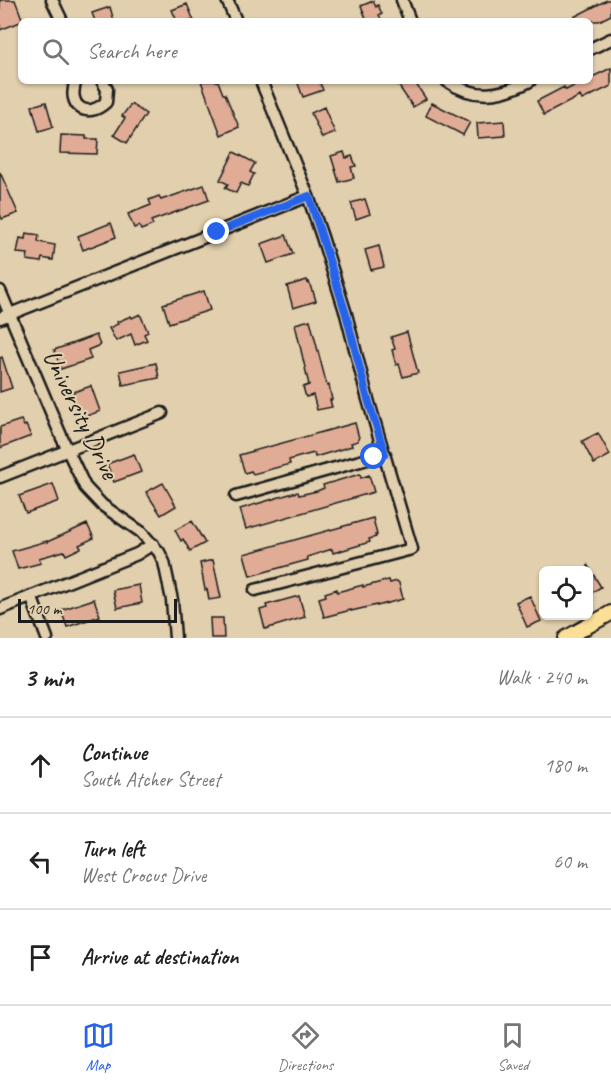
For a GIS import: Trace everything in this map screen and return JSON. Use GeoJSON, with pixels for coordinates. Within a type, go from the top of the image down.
{"type":"FeatureCollection","features":[{"type":"Feature","properties":{"kind":"main road"},"geometry":{"type":"LineString","coordinates":[[566,638],[611,613]]}},
{"type":"Feature","properties":{"kind":"street"},"geometry":{"type":"LineString","coordinates":[[52,0],[61,18]]}},
{"type":"Feature","properties":{"kind":"street"},"geometry":{"type":"LineString","coordinates":[[227,0],[235,18]]}},
{"type":"Feature","properties":{"kind":"street"},"geometry":{"type":"LineString","coordinates":[[402,0],[409,18]]}},
{"type":"Feature","properties":{"kind":"street"},"geometry":{"type":"LineString","coordinates":[[593,48],[611,39]]}},
{"type":"Feature","properties":{"kind":"street"},"geometry":{"type":"LineString","coordinates":[[75,84],[74,100],[78,106],[90,110],[106,102],[107,89],[104,84]]}},
{"type":"Feature","properties":{"kind":"street"},"geometry":{"type":"LineString","coordinates":[[255,590],[412,549],[367,396],[346,314],[309,196],[262,84]]}},
{"type":"Feature","properties":{"kind":"street"},"geometry":{"type":"LineString","coordinates":[[452,84],[466,92],[491,94],[524,84]]}},
{"type":"Feature","properties":{"kind":"street"},"geometry":{"type":"LineString","coordinates":[[5,316],[309,196]]}},
{"type":"Feature","properties":{"kind":"street","name":"University Drive"},"geometry":{"type":"LineString","coordinates":[[0,291],[5,316],[85,487],[102,505],[141,532],[153,544],[164,562],[172,600],[175,638]]}},
{"type":"Feature","properties":{"kind":"street"},"geometry":{"type":"LineString","coordinates":[[0,477],[162,413]]}},
{"type":"Feature","properties":{"kind":"street"},"geometry":{"type":"LineString","coordinates":[[236,496],[385,454]]}},
{"type":"Feature","properties":{"kind":"street"},"geometry":{"type":"LineString","coordinates":[[0,609],[137,554],[153,544]]}},
{"type":"Feature","properties":{"kind":"street"},"geometry":{"type":"LineString","coordinates":[[31,596],[46,638]]}},
{"type":"Feature","properties":{"kind":"building"},"geometry":{"type":"Polygon","coordinates":[[[0,0],[15,0],[22,18],[18,18],[18,23],[0,30],[0,0]]]}},
{"type":"Feature","properties":{"kind":"building"},"geometry":{"type":"Polygon","coordinates":[[[611,0],[611,15],[599,21],[593,21],[593,18],[572,18],[611,0]]]}},
{"type":"Feature","properties":{"kind":"building"},"geometry":{"type":"Polygon","coordinates":[[[373,1],[376,7],[378,5],[382,14],[379,15],[380,18],[366,18],[361,6],[373,1]]]}},
{"type":"Feature","properties":{"kind":"building"},"geometry":{"type":"Polygon","coordinates":[[[187,4],[193,18],[176,18],[172,10],[187,4]]]}},
{"type":"Feature","properties":{"kind":"building"},"geometry":{"type":"Polygon","coordinates":[[[110,7],[113,18],[94,18],[92,13],[110,7]]]}},
{"type":"Feature","properties":{"kind":"building"},"geometry":{"type":"Polygon","coordinates":[[[611,68],[611,86],[582,100],[580,96],[544,115],[537,101],[564,87],[566,90],[578,84],[593,84],[593,77],[611,68]]]}},
{"type":"Feature","properties":{"kind":"building"},"geometry":{"type":"Polygon","coordinates":[[[202,84],[219,84],[239,127],[221,135],[202,84]]]}},
{"type":"Feature","properties":{"kind":"building"},"geometry":{"type":"Polygon","coordinates":[[[298,84],[320,84],[323,90],[303,97],[298,84]]]}},
{"type":"Feature","properties":{"kind":"building"},"geometry":{"type":"Polygon","coordinates":[[[416,84],[426,99],[413,107],[398,85],[416,84]]]}},
{"type":"Feature","properties":{"kind":"building"},"geometry":{"type":"Polygon","coordinates":[[[46,102],[53,127],[39,131],[32,106],[46,102]]]}},
{"type":"Feature","properties":{"kind":"building"},"geometry":{"type":"Polygon","coordinates":[[[432,103],[470,122],[463,135],[426,116],[432,103]]]}},
{"type":"Feature","properties":{"kind":"building"},"geometry":{"type":"Polygon","coordinates":[[[131,104],[146,114],[127,143],[114,135],[125,118],[122,116],[131,104]]]}},
{"type":"Feature","properties":{"kind":"building"},"geometry":{"type":"Polygon","coordinates":[[[324,107],[335,133],[322,138],[311,113],[324,107]]]}},
{"type":"Feature","properties":{"kind":"building"},"geometry":{"type":"Polygon","coordinates":[[[504,121],[505,136],[478,138],[477,123],[504,121]]]}},
{"type":"Feature","properties":{"kind":"building"},"geometry":{"type":"Polygon","coordinates":[[[61,135],[98,139],[97,154],[60,153],[61,135]]]}},
{"type":"Feature","properties":{"kind":"building"},"geometry":{"type":"Polygon","coordinates":[[[234,152],[255,163],[250,172],[254,174],[248,186],[241,183],[236,193],[225,188],[228,184],[220,180],[234,152]]]}},
{"type":"Feature","properties":{"kind":"building"},"geometry":{"type":"Polygon","coordinates":[[[344,152],[346,158],[352,156],[356,166],[351,167],[354,178],[339,182],[331,156],[344,152]]]}},
{"type":"Feature","properties":{"kind":"building"},"geometry":{"type":"Polygon","coordinates":[[[0,172],[18,213],[2,219],[0,214],[0,172]]]}},
{"type":"Feature","properties":{"kind":"building"},"geometry":{"type":"Polygon","coordinates":[[[204,185],[209,200],[151,221],[153,225],[141,230],[139,226],[134,228],[128,214],[151,205],[149,200],[159,196],[161,200],[204,185]]]}},
{"type":"Feature","properties":{"kind":"building"},"geometry":{"type":"Polygon","coordinates":[[[365,199],[370,214],[356,219],[351,203],[365,199]]]}},
{"type":"Feature","properties":{"kind":"building"},"geometry":{"type":"Polygon","coordinates":[[[111,223],[116,237],[83,250],[78,236],[111,223]]]}},
{"type":"Feature","properties":{"kind":"building"},"geometry":{"type":"Polygon","coordinates":[[[26,233],[39,235],[38,242],[55,245],[53,260],[42,258],[41,262],[27,260],[28,254],[17,253],[20,238],[25,239],[26,233]]]}},
{"type":"Feature","properties":{"kind":"building"},"geometry":{"type":"Polygon","coordinates":[[[286,235],[293,254],[268,263],[261,244],[286,235]]]}},
{"type":"Feature","properties":{"kind":"building"},"geometry":{"type":"Polygon","coordinates":[[[379,246],[384,267],[371,270],[365,250],[379,246]]]}},
{"type":"Feature","properties":{"kind":"building"},"geometry":{"type":"Polygon","coordinates":[[[307,280],[316,301],[293,308],[287,286],[307,280]]]}},
{"type":"Feature","properties":{"kind":"building"},"geometry":{"type":"Polygon","coordinates":[[[204,291],[210,310],[169,323],[163,304],[204,291]]]}},
{"type":"Feature","properties":{"kind":"building"},"geometry":{"type":"Polygon","coordinates":[[[140,314],[148,332],[144,334],[147,340],[135,345],[131,334],[116,341],[109,328],[118,324],[117,322],[140,314]]]}},
{"type":"Feature","properties":{"kind":"building"},"geometry":{"type":"Polygon","coordinates":[[[310,320],[332,400],[330,400],[332,407],[317,410],[313,395],[306,397],[303,387],[309,385],[295,324],[310,320]]]}},
{"type":"Feature","properties":{"kind":"building"},"geometry":{"type":"Polygon","coordinates":[[[407,332],[418,373],[403,377],[399,364],[396,365],[392,350],[395,349],[391,337],[407,332]]]}},
{"type":"Feature","properties":{"kind":"building"},"geometry":{"type":"Polygon","coordinates":[[[96,335],[100,345],[88,350],[91,359],[61,369],[54,350],[96,335]]]}},
{"type":"Feature","properties":{"kind":"building"},"geometry":{"type":"Polygon","coordinates":[[[2,357],[12,388],[0,392],[0,358],[2,357]]]}},
{"type":"Feature","properties":{"kind":"building"},"geometry":{"type":"Polygon","coordinates":[[[156,363],[159,378],[123,385],[120,371],[156,363]]]}},
{"type":"Feature","properties":{"kind":"building"},"geometry":{"type":"Polygon","coordinates":[[[91,386],[100,411],[81,418],[71,393],[91,386]]]}},
{"type":"Feature","properties":{"kind":"building"},"geometry":{"type":"Polygon","coordinates":[[[21,420],[31,436],[0,448],[0,427],[21,420]]]}},
{"type":"Feature","properties":{"kind":"building"},"geometry":{"type":"Polygon","coordinates":[[[355,423],[359,438],[358,441],[351,443],[352,446],[315,457],[314,453],[299,457],[289,460],[290,464],[253,474],[251,471],[245,473],[239,455],[355,423]]]}},
{"type":"Feature","properties":{"kind":"building"},"geometry":{"type":"Polygon","coordinates":[[[598,433],[610,455],[594,464],[582,441],[598,433]]]}},
{"type":"Feature","properties":{"kind":"building"},"geometry":{"type":"Polygon","coordinates":[[[134,454],[141,472],[114,482],[107,464],[134,454]]]}},
{"type":"Feature","properties":{"kind":"building"},"geometry":{"type":"Polygon","coordinates":[[[360,474],[361,478],[369,475],[374,492],[246,529],[240,509],[293,493],[298,492],[299,495],[317,491],[324,488],[323,485],[360,474]]]}},
{"type":"Feature","properties":{"kind":"building"},"geometry":{"type":"Polygon","coordinates":[[[163,483],[176,506],[161,515],[146,492],[163,483]]]}},
{"type":"Feature","properties":{"kind":"building"},"geometry":{"type":"Polygon","coordinates":[[[53,484],[59,501],[26,513],[19,496],[53,484]]]}},
{"type":"Feature","properties":{"kind":"building"},"geometry":{"type":"Polygon","coordinates":[[[373,518],[377,535],[369,539],[370,542],[333,553],[332,549],[307,557],[308,560],[250,576],[244,554],[373,518]]]}},
{"type":"Feature","properties":{"kind":"building"},"geometry":{"type":"Polygon","coordinates":[[[192,521],[205,543],[190,551],[175,530],[192,521]]]}},
{"type":"Feature","properties":{"kind":"building"},"geometry":{"type":"Polygon","coordinates":[[[87,524],[94,538],[79,545],[81,548],[66,555],[64,551],[39,558],[41,563],[18,569],[12,551],[47,542],[87,524]]]}},
{"type":"Feature","properties":{"kind":"building"},"geometry":{"type":"Polygon","coordinates":[[[213,560],[221,598],[209,600],[200,563],[213,560]]]}},
{"type":"Feature","properties":{"kind":"building"},"geometry":{"type":"Polygon","coordinates":[[[593,574],[601,587],[593,592],[593,574]]]}},
{"type":"Feature","properties":{"kind":"building"},"geometry":{"type":"Polygon","coordinates":[[[389,580],[390,583],[397,581],[399,583],[403,599],[324,617],[319,598],[326,596],[325,593],[389,580]]]}},
{"type":"Feature","properties":{"kind":"building"},"geometry":{"type":"Polygon","coordinates":[[[139,585],[142,603],[117,608],[113,590],[139,585]]]}},
{"type":"Feature","properties":{"kind":"building"},"geometry":{"type":"Polygon","coordinates":[[[299,596],[305,617],[265,629],[260,610],[267,608],[266,605],[299,596]]]}},
{"type":"Feature","properties":{"kind":"building"},"geometry":{"type":"Polygon","coordinates":[[[530,596],[541,621],[527,627],[516,602],[530,596]]]}},
{"type":"Feature","properties":{"kind":"building"},"geometry":{"type":"Polygon","coordinates":[[[94,599],[100,616],[67,627],[61,610],[94,599]]]}},
{"type":"Feature","properties":{"kind":"building"},"geometry":{"type":"Polygon","coordinates":[[[210,618],[223,618],[224,638],[211,638],[210,618]]]}},
{"type":"Feature","properties":{"kind":"route"},"geometry":{"type":"LineString","coordinates":[[217,232],[309,196],[346,314],[385,454],[374,457]]}}]}
